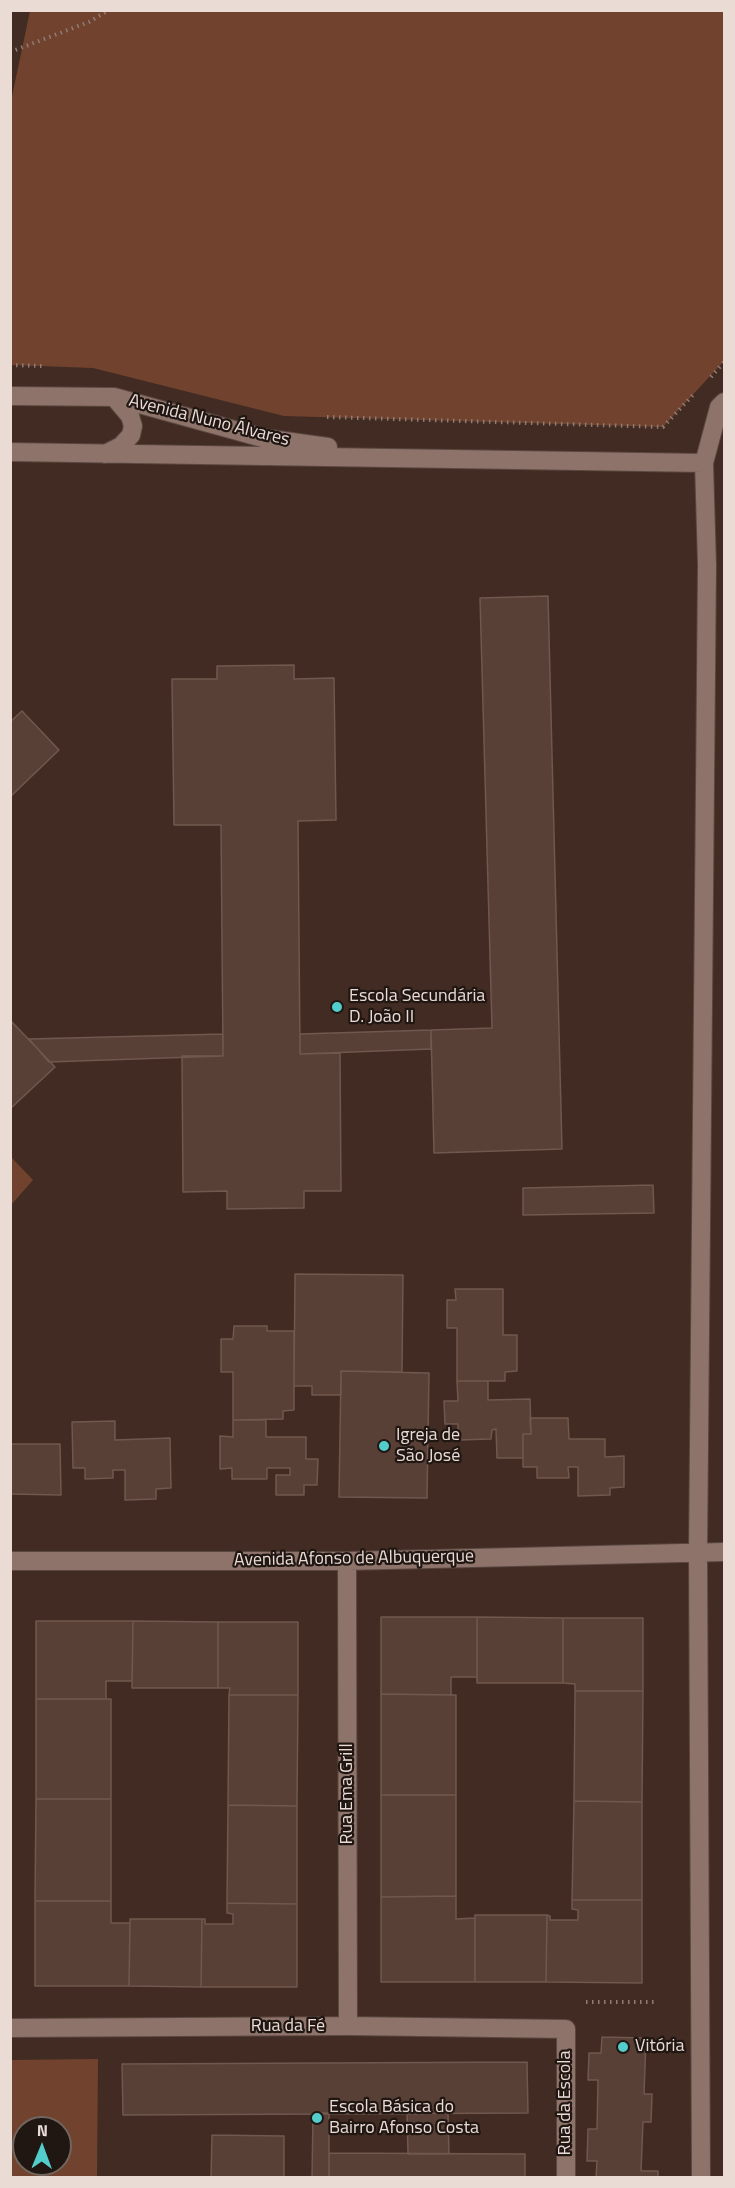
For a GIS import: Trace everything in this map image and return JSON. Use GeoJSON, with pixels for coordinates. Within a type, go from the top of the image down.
{"type":"FeatureCollection","features":[{"type":"Feature","properties":{"kind":"street","name":"Avenida Nuno Álvares"},"geometry":{"type":"LineString","coordinates":[[10,396],[114,397],[263,438],[407,458]]}},
{"type":"Feature","properties":{"kind":"street"},"geometry":{"type":"LineString","coordinates":[[105,454],[121,446],[131,435],[133,426],[130,416],[114,397]]}},
{"type":"Feature","properties":{"kind":"street"},"geometry":{"type":"LineString","coordinates":[[701,2178],[698,1553],[716,565],[704,463],[719,407],[724,402]]}},
{"type":"Feature","properties":{"kind":"street","name":"Avenida Nuno Álvares"},"geometry":{"type":"LineString","coordinates":[[10,452],[704,463]]}},
{"type":"Feature","properties":{"kind":"street","name":"Avenida Afonso de Albuquerque"},"geometry":{"type":"LineString","coordinates":[[10,1561],[347,1561],[724,1552]]}},
{"type":"Feature","properties":{"kind":"street","name":"Rua Ema Grill"},"geometry":{"type":"LineString","coordinates":[[347,1561],[348,2026]]}},
{"type":"Feature","properties":{"kind":"street","name":"Rua da Fé"},"geometry":{"type":"LineString","coordinates":[[10,2028],[348,2026],[566,2029]]}},
{"type":"Feature","properties":{"kind":"street","name":"Rua da Escola"},"geometry":{"type":"LineString","coordinates":[[566,2029],[566,2178]]}},
{"type":"Feature","properties":{"kind":"path"},"geometry":{"type":"LineString","coordinates":[[10,52],[89,22],[109,10]]}},
{"type":"Feature","properties":{"kind":"path"},"geometry":{"type":"LineString","coordinates":[[709,378],[724,362]]}},
{"type":"Feature","properties":{"kind":"path"},"geometry":{"type":"LineString","coordinates":[[10,365],[46,366]]}},
{"type":"Feature","properties":{"kind":"path"},"geometry":{"type":"LineString","coordinates":[[319,417],[663,427],[701,387]]}},
{"type":"Feature","properties":{"kind":"path"},"geometry":{"type":"LineString","coordinates":[[586,2002],[658,2002]]}},
{"type":"Feature","properties":{"kind":"shaded area"},"geometry":{"type":"Polygon","coordinates":[[[30,11],[724,11],[724,361],[663,427],[284,416],[93,368],[11,365],[11,101],[30,11]]]}},
{"type":"Feature","properties":{"kind":"shaded area"},"geometry":{"type":"Polygon","coordinates":[[[11,1157],[33,1180],[10,1205],[11,1157]]]}},
{"type":"Feature","properties":{"kind":"shaded area"},"geometry":{"type":"Polygon","coordinates":[[[98,2059],[97,2177],[11,2177],[11,2060],[98,2059]]]}},
{"type":"Feature","properties":{"kind":"building"},"geometry":{"type":"Polygon","coordinates":[[[548,596],[562,1149],[434,1153],[431,1030],[492,1028],[480,598],[548,596]]]}},
{"type":"Feature","properties":{"kind":"building"},"geometry":{"type":"Polygon","coordinates":[[[294,665],[294,679],[334,678],[336,820],[298,821],[300,1054],[340,1053],[341,1191],[304,1191],[304,1208],[227,1209],[227,1191],[183,1192],[182,1056],[223,1056],[221,825],[174,825],[172,679],[217,679],[217,666],[294,665]]]}},
{"type":"Feature","properties":{"kind":"building"},"geometry":{"type":"Polygon","coordinates":[[[22,711],[59,750],[10,797],[10,722],[22,711]]]}},
{"type":"Feature","properties":{"kind":"building"},"geometry":{"type":"Polygon","coordinates":[[[10,1020],[55,1067],[10,1109],[10,1020]]]}},
{"type":"Feature","properties":{"kind":"building"},"geometry":{"type":"Polygon","coordinates":[[[431,1030],[431,1049],[300,1054],[300,1034],[431,1030]]]}},
{"type":"Feature","properties":{"kind":"building"},"geometry":{"type":"Polygon","coordinates":[[[223,1034],[223,1056],[49,1062],[29,1039],[223,1034]]]}},
{"type":"Feature","properties":{"kind":"building"},"geometry":{"type":"Polygon","coordinates":[[[653,1185],[654,1213],[523,1215],[523,1188],[653,1185]]]}},
{"type":"Feature","properties":{"kind":"building"},"geometry":{"type":"Polygon","coordinates":[[[295,1274],[403,1275],[402,1372],[341,1371],[341,1395],[312,1395],[312,1386],[294,1386],[295,1274]]]}},
{"type":"Feature","properties":{"kind":"building"},"geometry":{"type":"Polygon","coordinates":[[[455,1289],[503,1289],[503,1335],[517,1335],[517,1371],[505,1372],[505,1381],[457,1381],[457,1328],[447,1328],[447,1300],[456,1300],[455,1289]]]}},
{"type":"Feature","properties":{"kind":"building"},"geometry":{"type":"Polygon","coordinates":[[[234,1326],[267,1326],[267,1331],[294,1331],[294,1410],[283,1411],[283,1419],[233,1420],[233,1372],[221,1372],[221,1339],[233,1339],[234,1326]]]}},
{"type":"Feature","properties":{"kind":"building","name":"Igreja de São José"},"geometry":{"type":"Polygon","coordinates":[[[341,1371],[429,1373],[427,1498],[339,1497],[341,1371]]]}},
{"type":"Feature","properties":{"kind":"building"},"geometry":{"type":"Polygon","coordinates":[[[457,1381],[488,1381],[488,1400],[530,1399],[531,1434],[523,1434],[523,1458],[497,1458],[496,1429],[492,1430],[491,1439],[458,1440],[458,1424],[445,1424],[444,1401],[458,1401],[457,1381]]]}},
{"type":"Feature","properties":{"kind":"building"},"geometry":{"type":"Polygon","coordinates":[[[530,1418],[568,1418],[569,1439],[605,1439],[605,1457],[624,1456],[624,1487],[610,1488],[610,1495],[578,1496],[578,1467],[568,1467],[569,1478],[537,1478],[537,1467],[523,1467],[523,1434],[531,1434],[530,1418]]]}},
{"type":"Feature","properties":{"kind":"building"},"geometry":{"type":"Polygon","coordinates":[[[233,1420],[266,1420],[266,1437],[306,1437],[306,1459],[318,1459],[317,1485],[304,1485],[304,1495],[276,1495],[276,1475],[290,1475],[290,1468],[267,1468],[267,1479],[232,1479],[232,1468],[220,1469],[220,1436],[233,1437],[233,1420]]]}},
{"type":"Feature","properties":{"kind":"building"},"geometry":{"type":"Polygon","coordinates":[[[115,1421],[115,1440],[170,1438],[171,1488],[156,1489],[156,1499],[125,1500],[125,1470],[113,1470],[113,1478],[85,1479],[85,1468],[73,1468],[72,1422],[115,1421]]]}},
{"type":"Feature","properties":{"kind":"building"},"geometry":{"type":"Polygon","coordinates":[[[10,1444],[60,1444],[61,1495],[10,1494],[10,1444]]]}},
{"type":"Feature","properties":{"kind":"building"},"geometry":{"type":"Polygon","coordinates":[[[381,1617],[477,1617],[477,1677],[451,1677],[451,1695],[381,1694],[381,1617]]]}},
{"type":"Feature","properties":{"kind":"building"},"geometry":{"type":"Polygon","coordinates":[[[477,1617],[563,1618],[563,1683],[477,1683],[477,1617]]]}},
{"type":"Feature","properties":{"kind":"building"},"geometry":{"type":"Polygon","coordinates":[[[563,1618],[643,1618],[643,1691],[575,1691],[575,1684],[563,1683],[563,1618]]]}},
{"type":"Feature","properties":{"kind":"building"},"geometry":{"type":"Polygon","coordinates":[[[36,1621],[133,1621],[132,1681],[106,1681],[106,1699],[36,1699],[36,1621]]]}},
{"type":"Feature","properties":{"kind":"building"},"geometry":{"type":"Polygon","coordinates":[[[133,1621],[218,1622],[218,1688],[132,1688],[133,1621]]]}},
{"type":"Feature","properties":{"kind":"building"},"geometry":{"type":"Polygon","coordinates":[[[218,1622],[298,1622],[298,1695],[229,1695],[230,1688],[218,1688],[218,1622]]]}},
{"type":"Feature","properties":{"kind":"building"},"geometry":{"type":"Polygon","coordinates":[[[575,1691],[643,1691],[642,1802],[574,1801],[575,1691]]]}},
{"type":"Feature","properties":{"kind":"building"},"geometry":{"type":"Polygon","coordinates":[[[381,1694],[456,1695],[456,1795],[381,1795],[381,1694]]]}},
{"type":"Feature","properties":{"kind":"building"},"geometry":{"type":"Polygon","coordinates":[[[229,1695],[298,1695],[297,1806],[228,1805],[229,1695]]]}},
{"type":"Feature","properties":{"kind":"building"},"geometry":{"type":"Polygon","coordinates":[[[36,1699],[111,1699],[111,1799],[36,1799],[36,1699]]]}},
{"type":"Feature","properties":{"kind":"building"},"geometry":{"type":"Polygon","coordinates":[[[381,1795],[456,1795],[456,1896],[381,1897],[381,1795]]]}},
{"type":"Feature","properties":{"kind":"building"},"geometry":{"type":"Polygon","coordinates":[[[36,1799],[111,1799],[111,1901],[35,1901],[36,1799]]]}},
{"type":"Feature","properties":{"kind":"building"},"geometry":{"type":"Polygon","coordinates":[[[574,1801],[642,1802],[642,1900],[572,1900],[574,1801]]]}},
{"type":"Feature","properties":{"kind":"building"},"geometry":{"type":"Polygon","coordinates":[[[228,1805],[297,1806],[297,1904],[227,1903],[228,1805]]]}},
{"type":"Feature","properties":{"kind":"building"},"geometry":{"type":"Polygon","coordinates":[[[456,1896],[456,1919],[475,1918],[475,1982],[381,1982],[381,1897],[456,1896]]]}},
{"type":"Feature","properties":{"kind":"building"},"geometry":{"type":"Polygon","coordinates":[[[572,1900],[642,1900],[642,1983],[546,1982],[547,1915],[550,1916],[550,1920],[578,1920],[578,1910],[572,1909],[572,1900]]]}},
{"type":"Feature","properties":{"kind":"building"},"geometry":{"type":"Polygon","coordinates":[[[35,1901],[111,1901],[111,1923],[130,1923],[129,1986],[35,1986],[35,1901]]]}},
{"type":"Feature","properties":{"kind":"building"},"geometry":{"type":"Polygon","coordinates":[[[227,1903],[297,1904],[297,1987],[201,1987],[202,1919],[205,1919],[205,1924],[233,1924],[233,1914],[227,1913],[227,1903]]]}},
{"type":"Feature","properties":{"kind":"building"},"geometry":{"type":"Polygon","coordinates":[[[475,1915],[547,1915],[546,1982],[475,1982],[475,1915]]]}},
{"type":"Feature","properties":{"kind":"building"},"geometry":{"type":"Polygon","coordinates":[[[130,1919],[202,1919],[201,1987],[129,1986],[130,1919]]]}},
{"type":"Feature","properties":{"kind":"building"},"geometry":{"type":"Polygon","coordinates":[[[602,2037],[646,2038],[644,2094],[652,2094],[651,2122],[643,2122],[641,2171],[658,2171],[658,2178],[596,2178],[597,2161],[587,2161],[588,2129],[597,2129],[598,2080],[588,2080],[589,2053],[601,2053],[602,2037]]]}},
{"type":"Feature","properties":{"kind":"building"},"geometry":{"type":"Polygon","coordinates":[[[527,2062],[528,2113],[123,2115],[122,2064],[527,2062]]]}},
{"type":"Feature","properties":{"kind":"building"},"geometry":{"type":"Polygon","coordinates":[[[313,2113],[329,2113],[329,2178],[312,2178],[313,2113]]]}},
{"type":"Feature","properties":{"kind":"building"},"geometry":{"type":"Polygon","coordinates":[[[448,2113],[449,2154],[408,2154],[407,2114],[448,2113]]]}},
{"type":"Feature","properties":{"kind":"building"},"geometry":{"type":"Polygon","coordinates":[[[212,2135],[284,2136],[284,2178],[211,2178],[212,2135]]]}},
{"type":"Feature","properties":{"kind":"building"},"geometry":{"type":"Polygon","coordinates":[[[329,2153],[525,2154],[525,2178],[329,2178],[329,2153]]]}},
{"type":"Feature","properties":{"kind":"place","name":"Escola Secundária D. João II"},"geometry":{"type":"Point","coordinates":[337,1007]}},
{"type":"Feature","properties":{"kind":"place","name":"Igreja de São José"},"geometry":{"type":"Point","coordinates":[384,1446]}},
{"type":"Feature","properties":{"kind":"place","name":"Vitória"},"geometry":{"type":"Point","coordinates":[623,2047]}},
{"type":"Feature","properties":{"kind":"place","name":"Escola Básica do Bairro Afonso Costa"},"geometry":{"type":"Point","coordinates":[317,2118]}}]}
